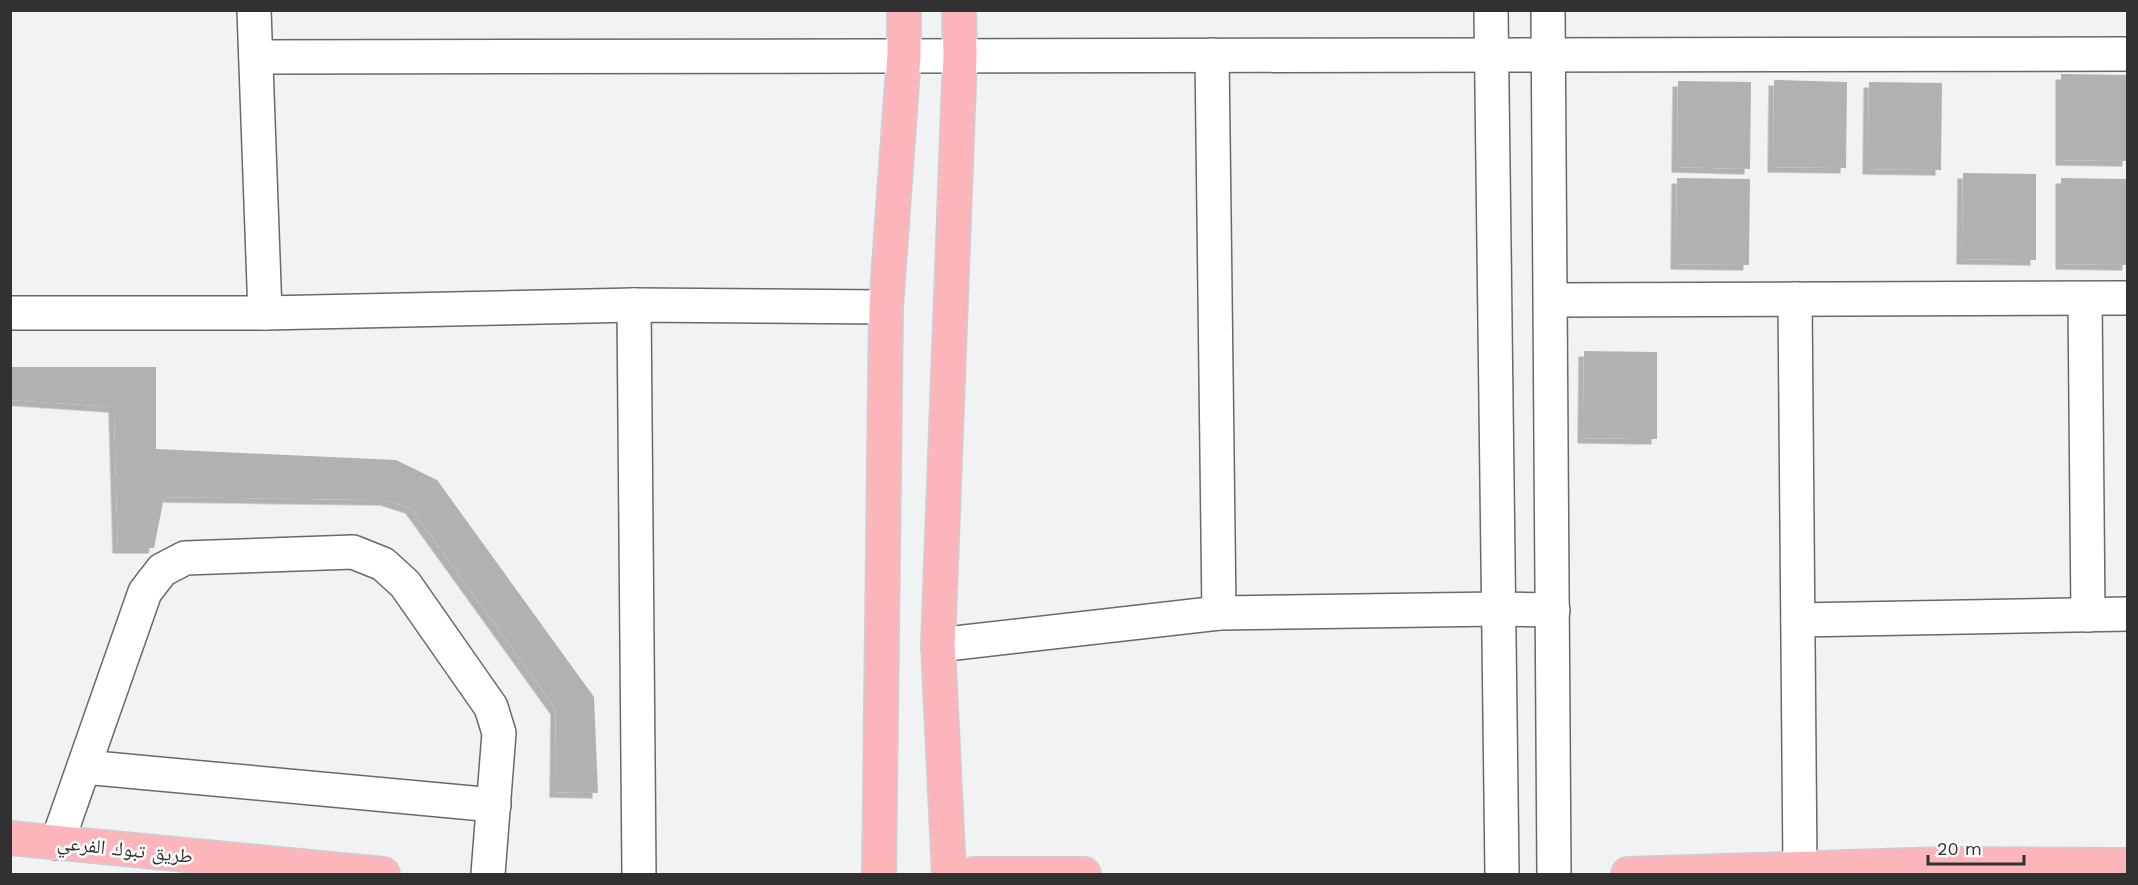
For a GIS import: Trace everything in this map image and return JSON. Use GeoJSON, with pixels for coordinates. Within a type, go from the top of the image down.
{"type":"FeatureCollection","features":[{"type":"Feature","properties":{"kind":"main road"},"geometry":{"type":"LineString","coordinates":[[879,874],[886,306],[904,55],[904,10]]}},
{"type":"Feature","properties":{"kind":"main road"},"geometry":{"type":"LineString","coordinates":[[949,874],[938,645],[960,56],[959,10]]}},
{"type":"Feature","properties":{"kind":"main road","name":"طريق تبوك الفرعي"},"geometry":{"type":"LineString","coordinates":[[10,838],[383,874]]}},
{"type":"Feature","properties":{"kind":"main road"},"geometry":{"type":"LineString","coordinates":[[1628,874],[1945,864],[2127,865]]}},
{"type":"Feature","properties":{"kind":"main road"},"geometry":{"type":"LineString","coordinates":[[974,874],[1084,874]]}},
{"type":"Feature","properties":{"kind":"street"},"geometry":{"type":"LineString","coordinates":[[254,10],[265,313]]}},
{"type":"Feature","properties":{"kind":"street"},"geometry":{"type":"LineString","coordinates":[[1491,10],[1502,874]]}},
{"type":"Feature","properties":{"kind":"street"},"geometry":{"type":"LineString","coordinates":[[1548,10],[1554,874]]}},
{"type":"Feature","properties":{"kind":"street"},"geometry":{"type":"LineString","coordinates":[[256,57],[2127,54]]}},
{"type":"Feature","properties":{"kind":"street"},"geometry":{"type":"LineString","coordinates":[[1212,55],[1219,613]]}},
{"type":"Feature","properties":{"kind":"street"},"geometry":{"type":"LineString","coordinates":[[2085,298],[2088,615]]}},
{"type":"Feature","properties":{"kind":"street"},"geometry":{"type":"LineString","coordinates":[[1551,300],[2127,298]]}},
{"type":"Feature","properties":{"kind":"street"},"geometry":{"type":"LineString","coordinates":[[1795,299],[1800,869]]}},
{"type":"Feature","properties":{"kind":"street"},"geometry":{"type":"LineString","coordinates":[[10,313],[265,313],[634,305],[886,306]]}},
{"type":"Feature","properties":{"kind":"street"},"geometry":{"type":"LineString","coordinates":[[634,305],[639,874]]}},
{"type":"Feature","properties":{"kind":"street"},"geometry":{"type":"LineString","coordinates":[[57,843],[145,592],[162,570],[185,558],[353,552],[383,564],[405,585],[491,707],[499,733],[488,874]]}},
{"type":"Feature","properties":{"kind":"street"},"geometry":{"type":"LineString","coordinates":[[938,645],[1219,613],[1553,610]]}},
{"type":"Feature","properties":{"kind":"street"},"geometry":{"type":"LineString","coordinates":[[1798,620],[2127,614]]}},
{"type":"Feature","properties":{"kind":"street"},"geometry":{"type":"LineString","coordinates":[[84,767],[494,805]]}},
{"type":"Feature","properties":{"kind":"building"},"geometry":{"type":"Polygon","coordinates":[[[2061,74],[2128,75],[2128,161],[2061,160],[2061,74]]]}},
{"type":"Feature","properties":{"kind":"building"},"geometry":{"type":"Polygon","coordinates":[[[1774,80],[1847,82],[1846,168],[1773,167],[1774,80]]]}},
{"type":"Feature","properties":{"kind":"building"},"geometry":{"type":"Polygon","coordinates":[[[1678,81],[1751,82],[1750,169],[1677,167],[1678,81]]]}},
{"type":"Feature","properties":{"kind":"building"},"geometry":{"type":"Polygon","coordinates":[[[1869,82],[1942,83],[1941,170],[1868,169],[1869,82]]]}},
{"type":"Feature","properties":{"kind":"building"},"geometry":{"type":"Polygon","coordinates":[[[1963,173],[2036,174],[2036,260],[1962,259],[1963,173]]]}},
{"type":"Feature","properties":{"kind":"building"},"geometry":{"type":"Polygon","coordinates":[[[1677,178],[1750,179],[1749,265],[1676,264],[1677,178]]]}},
{"type":"Feature","properties":{"kind":"building"},"geometry":{"type":"Polygon","coordinates":[[[2061,178],[2128,179],[2128,265],[2061,264],[2061,178]]]}},
{"type":"Feature","properties":{"kind":"building"},"geometry":{"type":"Polygon","coordinates":[[[1584,351],[1657,352],[1657,439],[1583,438],[1584,351]]]}},
{"type":"Feature","properties":{"kind":"building"},"geometry":{"type":"Polygon","coordinates":[[[10,367],[156,367],[156,449],[396,460],[437,480],[594,697],[598,793],[555,792],[556,709],[411,508],[386,500],[164,497],[154,548],[118,548],[114,407],[10,400],[10,367]]]}}]}
